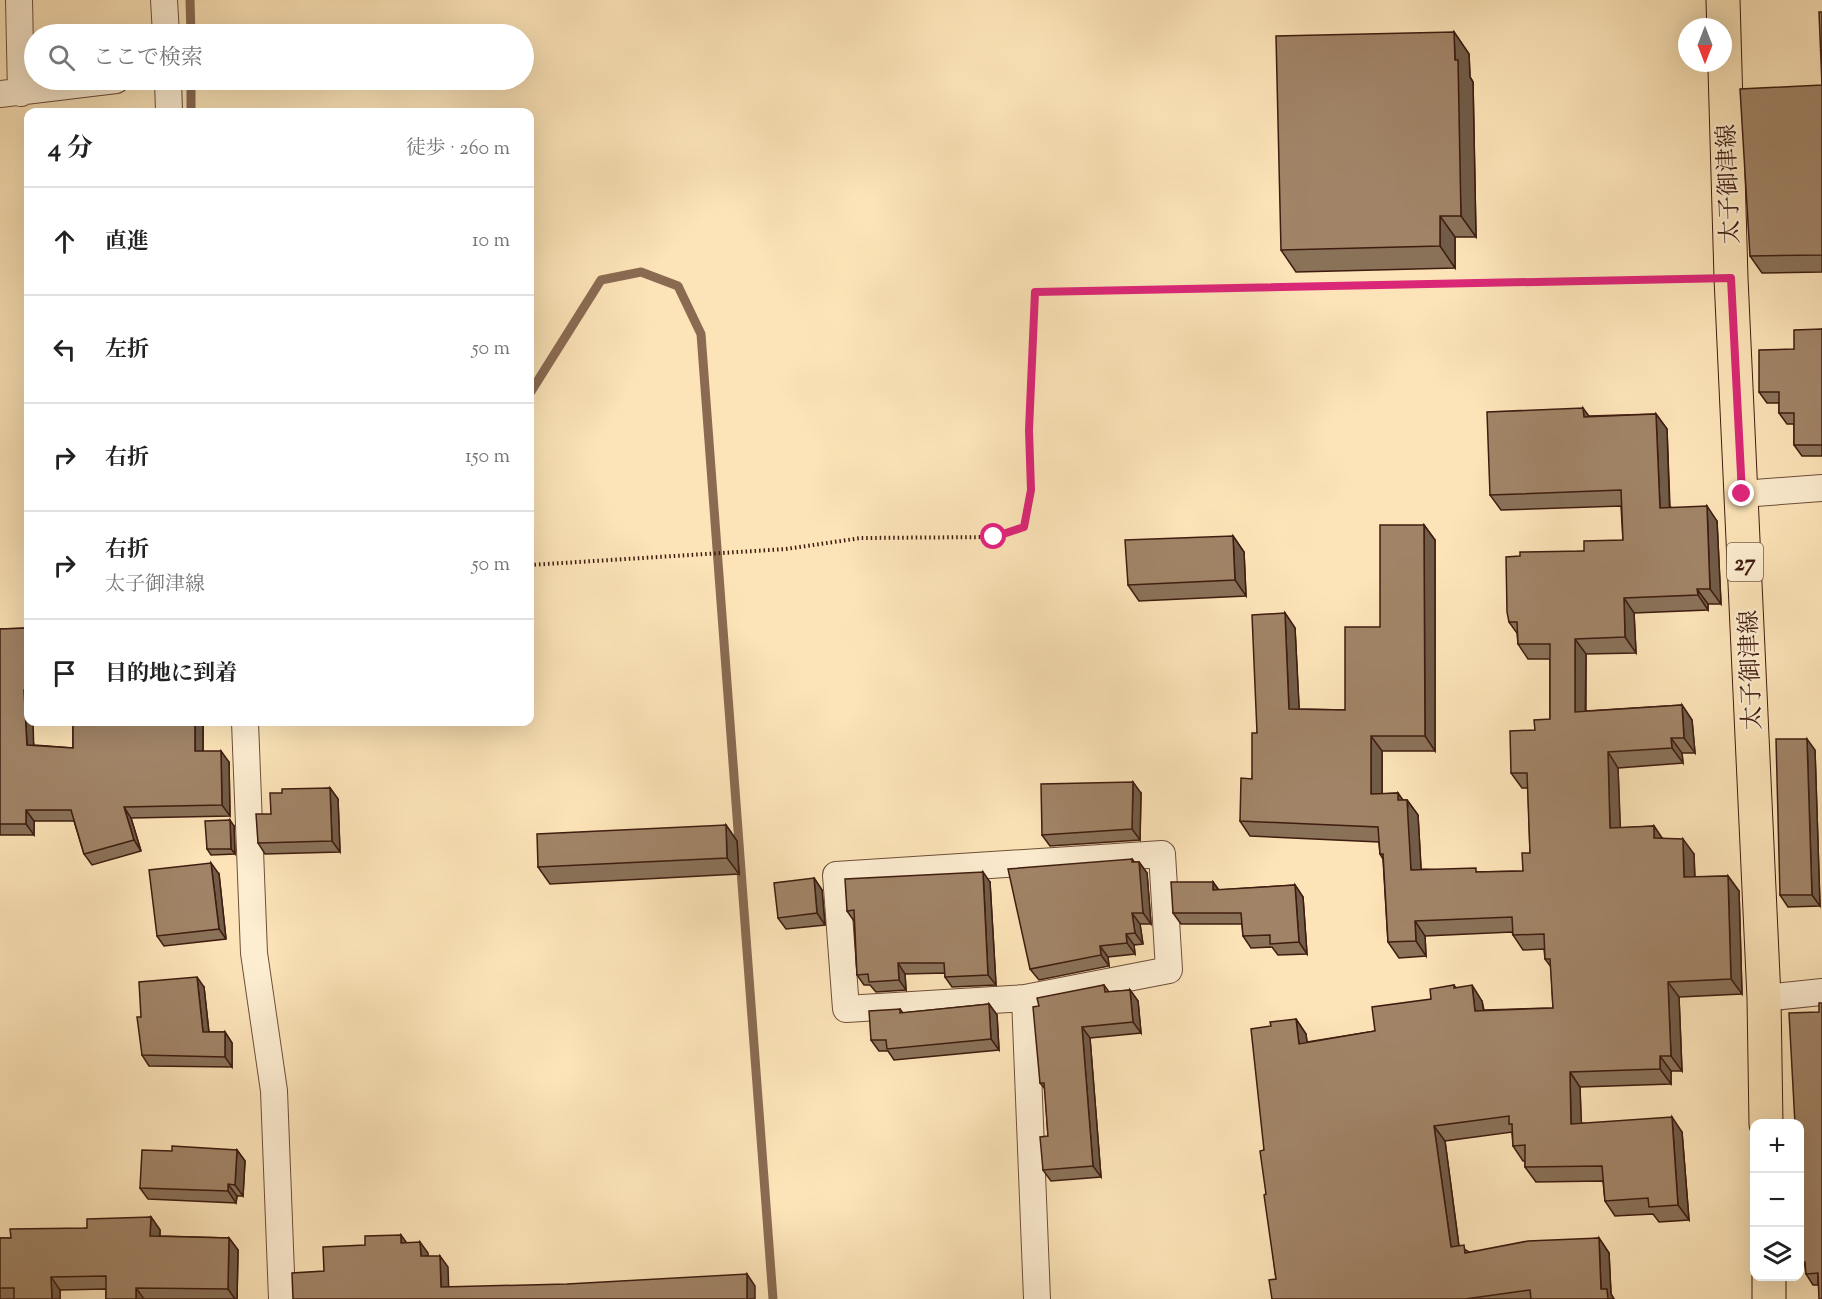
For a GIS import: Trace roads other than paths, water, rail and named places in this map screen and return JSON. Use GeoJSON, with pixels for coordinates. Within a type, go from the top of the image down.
{"type":"FeatureCollection","features":[{"type":"Feature","properties":{"kind":"main road","name":"太子御津線"},"geometry":{"type":"LineString","coordinates":[[1723,0],[1731,278],[1764,998],[1766,1119]]}},
{"type":"Feature","properties":{"kind":"main road"},"geometry":{"type":"LineString","coordinates":[[1769,1281],[1769,1299]]}},
{"type":"Feature","properties":{"kind":"street"},"geometry":{"type":"LineString","coordinates":[[19,0],[10,94],[40,90]]}},
{"type":"Feature","properties":{"kind":"street"},"geometry":{"type":"LineString","coordinates":[[164,0],[165,24]]}},
{"type":"Feature","properties":{"kind":"street"},"geometry":{"type":"LineString","coordinates":[[168,90],[169,108]]}},
{"type":"Feature","properties":{"kind":"street"},"geometry":{"type":"LineString","coordinates":[[1742,494],[1822,488]]}},
{"type":"Feature","properties":{"kind":"street"},"geometry":{"type":"LineString","coordinates":[[245,726],[254,953],[274,1091],[282,1299]]}},
{"type":"Feature","properties":{"kind":"street"},"geometry":{"type":"LineString","coordinates":[[1162,854],[1169,970],[1025,998],[846,1009],[836,875],[1162,854]]}},
{"type":"Feature","properties":{"kind":"street"},"geometry":{"type":"LineString","coordinates":[[1764,998],[1822,992]]}},
{"type":"Feature","properties":{"kind":"street"},"geometry":{"type":"LineString","coordinates":[[1025,998],[1037,1299]]}},
{"type":"Feature","properties":{"kind":"waterway"},"geometry":{"type":"LineString","coordinates":[[190,0],[191,24]]}},
{"type":"Feature","properties":{"kind":"waterway"},"geometry":{"type":"LineString","coordinates":[[191,90],[191,108]]}},
{"type":"Feature","properties":{"kind":"waterway"},"geometry":{"type":"LineString","coordinates":[[534,387],[601,280],[641,272],[678,286],[701,334],[773,1299]]}}]}
